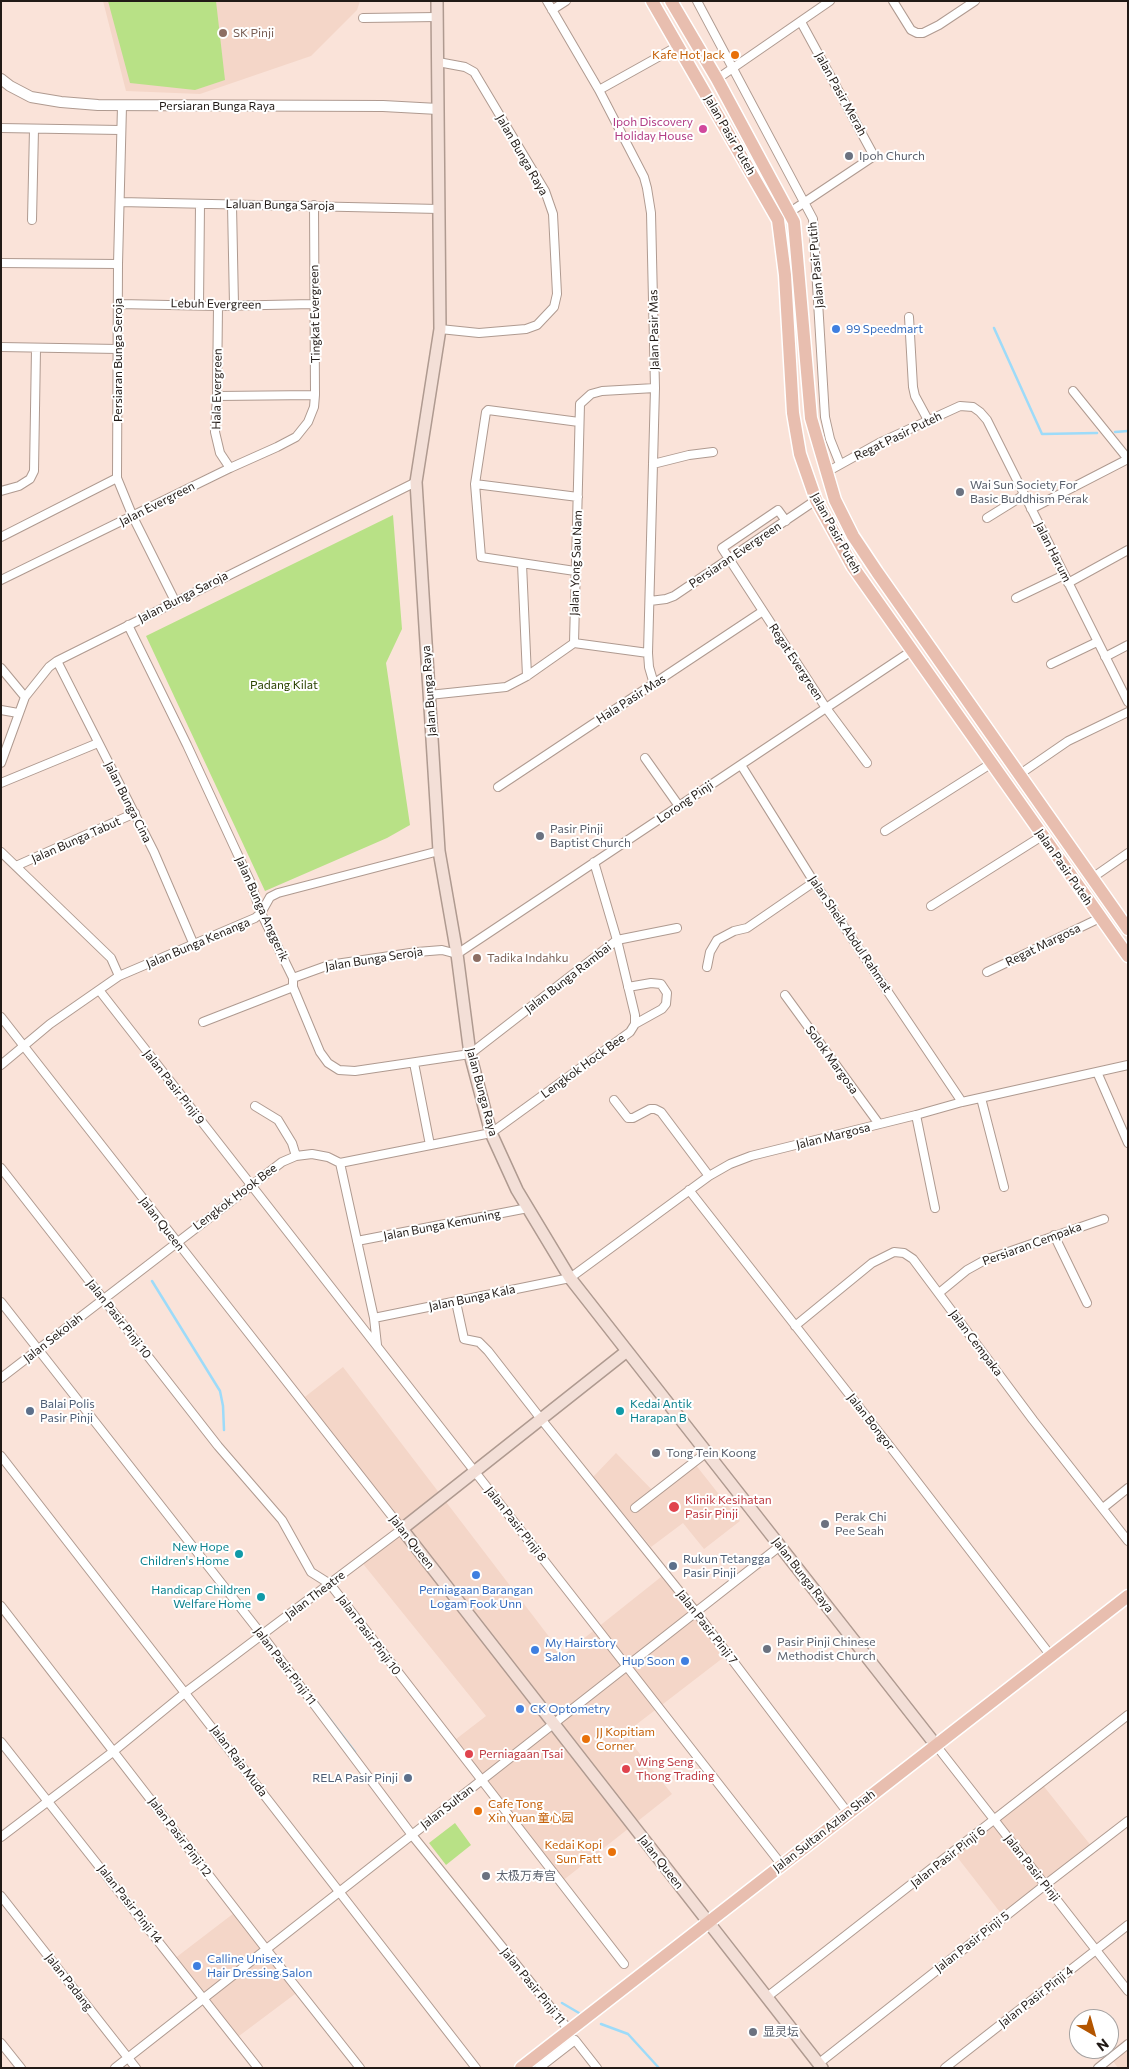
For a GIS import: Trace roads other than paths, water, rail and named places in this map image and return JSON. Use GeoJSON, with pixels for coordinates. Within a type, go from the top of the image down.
{"type":"FeatureCollection","features":[{"type":"Feature","properties":{"kind":"main road","name":"Jalan Bunga Raya"},"geometry":{"type":"LineString","coordinates":[[437,1],[440,329],[416,482],[440,851],[457,954],[470,1054],[491,1134],[517,1190],[570,1278],[935,1744]]}},
{"type":"Feature","properties":{"kind":"main road","name":"Jalan Pasir Puteh"},"geometry":{"type":"LineString","coordinates":[[652,1],[778,220],[785,275],[793,413],[800,454],[816,500],[853,567],[1128,956]]}},
{"type":"Feature","properties":{"kind":"main road","name":"Jalan Pasir Puteh"},"geometry":{"type":"LineString","coordinates":[[671,1],[717,79],[790,212],[796,229],[811,418],[834,500],[853,536],[1128,929]]}},
{"type":"Feature","properties":{"kind":"main road"},"geometry":{"type":"LineString","coordinates":[[785,275],[790,265],[785,219],[790,212]]}},
{"type":"Feature","properties":{"kind":"main road","name":"Jalan Theatre"},"geometry":{"type":"LineString","coordinates":[[402,1529],[627,1351]]}},
{"type":"Feature","properties":{"kind":"main road","name":"Jalan Queen"},"geometry":{"type":"LineString","coordinates":[[402,1529],[820,2066]]}},
{"type":"Feature","properties":{"kind":"main road","name":"Jalan Sultan Azlan Shah"},"geometry":{"type":"LineString","coordinates":[[521,2068],[935,1744],[1128,1596]]}},
{"type":"Feature","properties":{"kind":"street","name":"Jalan Pasir Mas"},"geometry":{"type":"LineString","coordinates":[[547,1],[599,90],[644,178],[651,213],[655,388],[648,653],[654,684]]}},
{"type":"Feature","properties":{"kind":"street"},"geometry":{"type":"LineString","coordinates":[[552,10],[566,1]]}},
{"type":"Feature","properties":{"kind":"street","name":"Jalan Pasir Putih"},"geometry":{"type":"LineString","coordinates":[[697,1],[813,219],[825,417],[830,439],[840,464]]}},
{"type":"Feature","properties":{"kind":"street"},"geometry":{"type":"LineString","coordinates":[[717,79],[830,1]]}},
{"type":"Feature","properties":{"kind":"street"},"geometry":{"type":"LineString","coordinates":[[893,1],[911,30],[917,33],[923,33],[940,24],[975,1]]}},
{"type":"Feature","properties":{"kind":"street"},"geometry":{"type":"LineString","coordinates":[[364,18],[437,17]]}},
{"type":"Feature","properties":{"kind":"street","name":"Jalan Pasir Merah"},"geometry":{"type":"LineString","coordinates":[[790,212],[874,156],[801,22]]}},
{"type":"Feature","properties":{"kind":"street"},"geometry":{"type":"LineString","coordinates":[[599,90],[678,46]]}},
{"type":"Feature","properties":{"kind":"street","name":"Jalan Bunga Raya"},"geometry":{"type":"LineString","coordinates":[[438,62],[465,67],[474,72],[545,191],[553,214],[557,294],[554,307],[537,324],[526,329],[478,333],[440,329]]}},
{"type":"Feature","properties":{"kind":"street","name":"Persiaran Bunga Raya"},"geometry":{"type":"LineString","coordinates":[[1,79],[31,97],[61,102],[122,106],[383,106],[438,109]]}},
{"type":"Feature","properties":{"kind":"street","name":"Persiaran Bunga Seroja"},"geometry":{"type":"LineString","coordinates":[[122,106],[118,264],[117,478],[133,517],[175,601]]}},
{"type":"Feature","properties":{"kind":"street"},"geometry":{"type":"LineString","coordinates":[[1,128],[120,130]]}},
{"type":"Feature","properties":{"kind":"street"},"geometry":{"type":"LineString","coordinates":[[32,220],[34,128]]}},
{"type":"Feature","properties":{"kind":"street","name":"Laluan Bunga Saroja"},"geometry":{"type":"LineString","coordinates":[[120,202],[439,209]]}},
{"type":"Feature","properties":{"kind":"street"},"geometry":{"type":"LineString","coordinates":[[199,305],[200,204]]}},
{"type":"Feature","properties":{"kind":"street"},"geometry":{"type":"LineString","coordinates":[[232,205],[234,305]]}},
{"type":"Feature","properties":{"kind":"street","name":"Tingkat Evergreen"},"geometry":{"type":"LineString","coordinates":[[308,422],[314,407],[315,394],[314,206]]}},
{"type":"Feature","properties":{"kind":"street"},"geometry":{"type":"LineString","coordinates":[[1,263],[118,264]]}},
{"type":"Feature","properties":{"kind":"street","name":"Lebuh Evergreen"},"geometry":{"type":"LineString","coordinates":[[119,304],[218,306],[314,304]]}},
{"type":"Feature","properties":{"kind":"street","name":"Hala Evergreen"},"geometry":{"type":"LineString","coordinates":[[218,306],[218,396],[215,432],[220,453],[230,468]]}},
{"type":"Feature","properties":{"kind":"street"},"geometry":{"type":"LineString","coordinates":[[909,318],[913,387],[915,396],[928,420]]}},
{"type":"Feature","properties":{"kind":"street"},"geometry":{"type":"LineString","coordinates":[[803,321],[820,319]]}},
{"type":"Feature","properties":{"kind":"street"},"geometry":{"type":"LineString","coordinates":[[1,347],[118,349]]}},
{"type":"Feature","properties":{"kind":"street"},"geometry":{"type":"LineString","coordinates":[[1,491],[19,486],[30,479],[34,471],[36,349]]}},
{"type":"Feature","properties":{"kind":"street","name":"Jalan Yong Sau Nam"},"geometry":{"type":"LineString","coordinates":[[574,644],[580,404],[591,394],[602,391],[655,388]]}},
{"type":"Feature","properties":{"kind":"street"},"geometry":{"type":"LineString","coordinates":[[1031,510],[1128,459],[1073,391]]}},
{"type":"Feature","properties":{"kind":"street"},"geometry":{"type":"LineString","coordinates":[[218,396],[315,394]]}},
{"type":"Feature","properties":{"kind":"street","name":"Regat Pasir Puteh"},"geometry":{"type":"LineString","coordinates":[[825,473],[879,443],[928,420],[960,406],[973,407]]}},
{"type":"Feature","properties":{"kind":"street","name":"Jalan Harum"},"geometry":{"type":"LineString","coordinates":[[973,407],[988,420],[1031,510],[1128,702]]}},
{"type":"Feature","properties":{"kind":"street"},"geometry":{"type":"LineString","coordinates":[[575,571],[481,557],[475,484],[486,412],[488,410],[579,422]]}},
{"type":"Feature","properties":{"kind":"street","name":"Jalan Evergreen"},"geometry":{"type":"LineString","coordinates":[[1,580],[296,437],[308,422]]}},
{"type":"Feature","properties":{"kind":"street"},"geometry":{"type":"LineString","coordinates":[[653,464],[689,454],[713,452]]}},
{"type":"Feature","properties":{"kind":"street"},"geometry":{"type":"LineString","coordinates":[[1,537],[117,478]]}},
{"type":"Feature","properties":{"kind":"street","name":"Jalan Bunga Saroja"},"geometry":{"type":"LineString","coordinates":[[1,763],[25,697],[57,661],[416,482]]}},
{"type":"Feature","properties":{"kind":"street"},"geometry":{"type":"LineString","coordinates":[[475,484],[578,497]]}},
{"type":"Feature","properties":{"kind":"street"},"geometry":{"type":"LineString","coordinates":[[986,518],[1024,495]]}},
{"type":"Feature","properties":{"kind":"street","name":"Persiaran Evergreen"},"geometry":{"type":"LineString","coordinates":[[650,601],[674,596],[816,500]]}},
{"type":"Feature","properties":{"kind":"street"},"geometry":{"type":"LineString","coordinates":[[729,559],[722,548],[778,510],[786,521]]}},
{"type":"Feature","properties":{"kind":"street"},"geometry":{"type":"LineString","coordinates":[[1068,582],[1128,550]]}},
{"type":"Feature","properties":{"kind":"street","name":"Regat Evergreen"},"geometry":{"type":"LineString","coordinates":[[729,559],[826,708],[867,763]]}},
{"type":"Feature","properties":{"kind":"street"},"geometry":{"type":"LineString","coordinates":[[522,564],[527,676]]}},
{"type":"Feature","properties":{"kind":"street"},"geometry":{"type":"LineString","coordinates":[[1016,598],[1064,575]]}},
{"type":"Feature","properties":{"kind":"street","name":"Hala Pasir Mas"},"geometry":{"type":"LineString","coordinates":[[498,787],[763,611]]}},
{"type":"Feature","properties":{"kind":"street","name":"Jalan Bunga Anggerik"},"geometry":{"type":"LineString","coordinates":[[128,625],[250,881],[261,913],[293,983],[320,1052],[328,1063],[339,1070],[355,1071],[470,1054]]}},
{"type":"Feature","properties":{"kind":"street"},"geometry":{"type":"LineString","coordinates":[[1051,664],[1097,642]]}},
{"type":"Feature","properties":{"kind":"street"},"geometry":{"type":"LineString","coordinates":[[429,695],[506,687],[527,676],[574,644],[648,653]]}},
{"type":"Feature","properties":{"kind":"street"},"geometry":{"type":"LineString","coordinates":[[1105,657],[1128,645]]}},
{"type":"Feature","properties":{"kind":"street","name":"Lorong Pinji"},"geometry":{"type":"LineString","coordinates":[[457,954],[913,650]]}},
{"type":"Feature","properties":{"kind":"street","name":"Jalan Bunga Cina"},"geometry":{"type":"LineString","coordinates":[[57,661],[135,813],[194,944]]}},
{"type":"Feature","properties":{"kind":"street"},"geometry":{"type":"LineString","coordinates":[[1,668],[25,697]]}},
{"type":"Feature","properties":{"kind":"street"},"geometry":{"type":"LineString","coordinates":[[1,710],[18,712]]}},
{"type":"Feature","properties":{"kind":"street"},"geometry":{"type":"LineString","coordinates":[[1020,774],[1068,741],[1128,712]]}},
{"type":"Feature","properties":{"kind":"street"},"geometry":{"type":"LineString","coordinates":[[1,783],[98,743]]}},
{"type":"Feature","properties":{"kind":"street"},"geometry":{"type":"LineString","coordinates":[[645,758],[679,806]]}},
{"type":"Feature","properties":{"kind":"street"},"geometry":{"type":"LineString","coordinates":[[885,831],[992,763]]}},
{"type":"Feature","properties":{"kind":"street","name":"Jalan Sheik Abdul Rahmat"},"geometry":{"type":"LineString","coordinates":[[741,764],[814,882],[962,1102]]}},
{"type":"Feature","properties":{"kind":"street","name":"Jalan Bunga Tabut"},"geometry":{"type":"LineString","coordinates":[[16,866],[135,813]]}},
{"type":"Feature","properties":{"kind":"street"},"geometry":{"type":"LineString","coordinates":[[931,906],[1042,836]]}},
{"type":"Feature","properties":{"kind":"street","name":"Jalan Bunga Kenanga"},"geometry":{"type":"LineString","coordinates":[[1,1065],[46,1027],[119,976],[255,918],[261,913],[270,898],[278,892],[440,851]]}},
{"type":"Feature","properties":{"kind":"street"},"geometry":{"type":"LineString","coordinates":[[1,852],[111,958],[119,976]]}},
{"type":"Feature","properties":{"kind":"street"},"geometry":{"type":"LineString","coordinates":[[1092,878],[1128,853]]}},
{"type":"Feature","properties":{"kind":"street","name":"Lengkok Hock Bee"},"geometry":{"type":"LineString","coordinates":[[491,1134],[630,1032],[635,1024],[635,1015],[617,940],[594,862]]}},
{"type":"Feature","properties":{"kind":"street"},"geometry":{"type":"LineString","coordinates":[[707,967],[710,952],[717,940],[734,931],[747,928],[814,882]]}},
{"type":"Feature","properties":{"kind":"street","name":"Regat Margosa"},"geometry":{"type":"LineString","coordinates":[[987,972],[1100,918]]}},
{"type":"Feature","properties":{"kind":"street","name":"Jalan Bunga Rambai"},"geometry":{"type":"LineString","coordinates":[[470,1054],[617,940],[677,928]]}},
{"type":"Feature","properties":{"kind":"street","name":"Jalan Bunga Seroja"},"geometry":{"type":"LineString","coordinates":[[203,1022],[293,983],[329,965],[418,952],[442,950],[457,954]]}},
{"type":"Feature","properties":{"kind":"street"},"geometry":{"type":"LineString","coordinates":[[628,987],[651,983],[661,984],[667,993],[666,1004],[662,1009],[635,1024]]}},
{"type":"Feature","properties":{"kind":"street","name":"Jalan Pasir Pinji 9"},"geometry":{"type":"LineString","coordinates":[[98,990],[250,1184]]}},
{"type":"Feature","properties":{"kind":"street","name":"Solok Margosa"},"geometry":{"type":"LineString","coordinates":[[786,995],[879,1124]]}},
{"type":"Feature","properties":{"kind":"street","name":"Jalan Queen"},"geometry":{"type":"LineString","coordinates":[[1,1018],[402,1529]]}},
{"type":"Feature","properties":{"kind":"street"},"geometry":{"type":"LineString","coordinates":[[414,1063],[430,1145]]}},
{"type":"Feature","properties":{"kind":"street","name":"Jalan Margosa"},"geometry":{"type":"LineString","coordinates":[[570,1278],[689,1190],[730,1164],[751,1156],[962,1102],[1128,1065]]}},
{"type":"Feature","properties":{"kind":"street"},"geometry":{"type":"LineString","coordinates":[[1097,1072],[1128,1143]]}},
{"type":"Feature","properties":{"kind":"street"},"geometry":{"type":"LineString","coordinates":[[981,1098],[1004,1187]]}},
{"type":"Feature","properties":{"kind":"street"},"geometry":{"type":"LineString","coordinates":[[614,1100],[628,1118],[633,1118],[650,1109],[661,1112],[709,1176]]}},
{"type":"Feature","properties":{"kind":"street"},"geometry":{"type":"LineString","coordinates":[[255,1106],[278,1120],[286,1131],[296,1156],[312,1154],[340,1163],[491,1134]]}},
{"type":"Feature","properties":{"kind":"street"},"geometry":{"type":"LineString","coordinates":[[916,1115],[935,1208]]}},
{"type":"Feature","properties":{"kind":"street","name":"Lengkok Hook Bee"},"geometry":{"type":"LineString","coordinates":[[176,1242],[250,1184],[282,1162],[296,1156]]}},
{"type":"Feature","properties":{"kind":"street"},"geometry":{"type":"LineString","coordinates":[[340,1163],[374,1318],[378,1347]]}},
{"type":"Feature","properties":{"kind":"street","name":"Jalan Pasir Pinji 10"},"geometry":{"type":"LineString","coordinates":[[1,1168],[218,1446],[248,1478],[282,1520],[311,1572],[330,1584],[624,1964]]}},
{"type":"Feature","properties":{"kind":"street","name":"Jalan Pasir Pinji 8"},"geometry":{"type":"LineString","coordinates":[[250,1184],[781,1864]]}},
{"type":"Feature","properties":{"kind":"street","name":"Jalan Bongor"},"geometry":{"type":"LineString","coordinates":[[689,1190],[1051,1656]]}},
{"type":"Feature","properties":{"kind":"street","name":"Jalan Bunga Kemuning"},"geometry":{"type":"LineString","coordinates":[[357,1241],[528,1208]]}},
{"type":"Feature","properties":{"kind":"street","name":"Persiaran Cempaka"},"geometry":{"type":"LineString","coordinates":[[939,1293],[975,1264],[1104,1219]]}},
{"type":"Feature","properties":{"kind":"street"},"geometry":{"type":"LineString","coordinates":[[1054,1235],[1087,1303]]}},
{"type":"Feature","properties":{"kind":"street","name":"Jalan Sekolah"},"geometry":{"type":"LineString","coordinates":[[1,1378],[176,1242]]}},
{"type":"Feature","properties":{"kind":"street","name":"Jalan Cempaka"},"geometry":{"type":"LineString","coordinates":[[795,1326],[872,1263],[894,1252],[904,1253],[913,1259],[1033,1420],[1128,1541]]}},
{"type":"Feature","properties":{"kind":"street","name":"Jalan Bunga Kala"},"geometry":{"type":"LineString","coordinates":[[374,1318],[570,1278]]}},
{"type":"Feature","properties":{"kind":"street","name":"Jalan Pasir Pinji 11"},"geometry":{"type":"LineString","coordinates":[[1,1302],[262,1635],[412,1835],[569,2030]]}},
{"type":"Feature","properties":{"kind":"street","name":"Jalan Pasir Pinji 7"},"geometry":{"type":"LineString","coordinates":[[456,1302],[464,1339],[479,1342],[488,1351],[696,1612],[848,1813]]}},
{"type":"Feature","properties":{"kind":"street"},"geometry":{"type":"LineString","coordinates":[[636,1508],[707,1452]]}},
{"type":"Feature","properties":{"kind":"street","name":"Jalan Raja Muda"},"geometry":{"type":"LineString","coordinates":[[1,1456],[476,2068]]}},
{"type":"Feature","properties":{"kind":"street"},"geometry":{"type":"LineString","coordinates":[[1103,1508],[1128,1488]]}},
{"type":"Feature","properties":{"kind":"street","name":"Jalan Theatre"},"geometry":{"type":"LineString","coordinates":[[1,1837],[114,1751],[186,1692],[402,1529]]}},
{"type":"Feature","properties":{"kind":"street","name":"Jalan Sultan"},"geometry":{"type":"LineString","coordinates":[[115,2068],[780,1546]]}},
{"type":"Feature","properties":{"kind":"street","name":"Jalan Pasir Pinji 12"},"geometry":{"type":"LineString","coordinates":[[1,1606],[360,2068]]}},
{"type":"Feature","properties":{"kind":"street","name":"Jalan Pasir Pinji 6"},"geometry":{"type":"LineString","coordinates":[[767,1997],[1128,1715]]}},
{"type":"Feature","properties":{"kind":"street","name":"Jalan Pasir Pinji 14"},"geometry":{"type":"LineString","coordinates":[[1,1742],[258,2068]]}},
{"type":"Feature","properties":{"kind":"street","name":"Jalan Pasir Pinji"},"geometry":{"type":"LineString","coordinates":[[935,1744],[1128,1991]]}},
{"type":"Feature","properties":{"kind":"street","name":"Jalan Pasir Pinji 5"},"geometry":{"type":"LineString","coordinates":[[820,2066],[1044,1885],[1128,1821]]}},
{"type":"Feature","properties":{"kind":"street","name":"Jalan Padang"},"geometry":{"type":"LineString","coordinates":[[1,1896],[136,2068]]}},
{"type":"Feature","properties":{"kind":"street","name":"Jalan Pasir Pinji 4"},"geometry":{"type":"LineString","coordinates":[[945,2068],[1128,1925]]}},
{"type":"Feature","properties":{"kind":"street"},"geometry":{"type":"LineString","coordinates":[[539,2068],[576,2040],[597,2068]]}},
{"type":"Feature","properties":{"kind":"street"},"geometry":{"type":"LineString","coordinates":[[1,2042],[21,2068]]}},
{"type":"Feature","properties":{"kind":"street"},"geometry":{"type":"LineString","coordinates":[[1098,2068],[1128,2044]]}},
{"type":"Feature","properties":{"kind":"waterway"},"geometry":{"type":"LineString","coordinates":[[994,328],[1042,434],[1097,433]]}},
{"type":"Feature","properties":{"kind":"waterway"},"geometry":{"type":"LineString","coordinates":[[1115,432],[1128,431]]}},
{"type":"Feature","properties":{"kind":"waterway"},"geometry":{"type":"LineString","coordinates":[[152,1281],[220,1391],[224,1430]]}},
{"type":"Feature","properties":{"kind":"waterway"},"geometry":{"type":"LineString","coordinates":[[306,1688],[355,1752]]}},
{"type":"Feature","properties":{"kind":"waterway"},"geometry":{"type":"LineString","coordinates":[[562,2003],[579,2013]]}},
{"type":"Feature","properties":{"kind":"waterway"},"geometry":{"type":"LineString","coordinates":[[601,2024],[628,2034],[659,2068]]}},
{"type":"Feature","properties":{"kind":"place","name":"SK Pinji"},"geometry":{"type":"Point","coordinates":[223,33]}},
{"type":"Feature","properties":{"kind":"place","name":"Kafe Hot Jack"},"geometry":{"type":"Point","coordinates":[735,55]}},
{"type":"Feature","properties":{"kind":"place","name":"Ipoh Discovery Holiday House"},"geometry":{"type":"Point","coordinates":[703,129]}},
{"type":"Feature","properties":{"kind":"place","name":"Ipoh Church"},"geometry":{"type":"Point","coordinates":[849,156]}},
{"type":"Feature","properties":{"kind":"place","name":"99 Speedmart"},"geometry":{"type":"Point","coordinates":[836,329]}},
{"type":"Feature","properties":{"kind":"place","name":"Wai Sun Society For Basic Buddhism Perak"},"geometry":{"type":"Point","coordinates":[960,492]}},
{"type":"Feature","properties":{"kind":"place","name":"Pasir Pinji Baptist Church"},"geometry":{"type":"Point","coordinates":[540,836]}},
{"type":"Feature","properties":{"kind":"place","name":"Tadika Indahku"},"geometry":{"type":"Point","coordinates":[477,958]}},
{"type":"Feature","properties":{"kind":"place","name":"Balai Polis Pasir Pinji"},"geometry":{"type":"Point","coordinates":[30,1411]}},
{"type":"Feature","properties":{"kind":"place","name":"Kedai Antik Harapan B"},"geometry":{"type":"Point","coordinates":[620,1411]}},
{"type":"Feature","properties":{"kind":"place","name":"Tong Tein Koong"},"geometry":{"type":"Point","coordinates":[656,1453]}},
{"type":"Feature","properties":{"kind":"place","name":"Klinik Kesihatan Pasir Pinji"},"geometry":{"type":"Point","coordinates":[674,1507]}},
{"type":"Feature","properties":{"kind":"place","name":"Perak Chi Pee Seah"},"geometry":{"type":"Point","coordinates":[825,1524]}},
{"type":"Feature","properties":{"kind":"place","name":"New Hope Children's Home"},"geometry":{"type":"Point","coordinates":[239,1554]}},
{"type":"Feature","properties":{"kind":"place","name":"Rukun Tetangga Pasir Pinji"},"geometry":{"type":"Point","coordinates":[673,1566]}},
{"type":"Feature","properties":{"kind":"place","name":"Perniagaan Barangan Logam Fook Unn"},"geometry":{"type":"Point","coordinates":[476,1575]}},
{"type":"Feature","properties":{"kind":"place","name":"Handicap Children Welfare Home"},"geometry":{"type":"Point","coordinates":[261,1597]}},
{"type":"Feature","properties":{"kind":"place","name":"Pasir Pinji Chinese Methodist Church"},"geometry":{"type":"Point","coordinates":[767,1649]}},
{"type":"Feature","properties":{"kind":"place","name":"My Hairstory Salon"},"geometry":{"type":"Point","coordinates":[535,1650]}},
{"type":"Feature","properties":{"kind":"place","name":"Hup Soon"},"geometry":{"type":"Point","coordinates":[685,1661]}},
{"type":"Feature","properties":{"kind":"place","name":"CK Optometry"},"geometry":{"type":"Point","coordinates":[520,1709]}},
{"type":"Feature","properties":{"kind":"place","name":"JJ Kopitiam Corner"},"geometry":{"type":"Point","coordinates":[586,1739]}},
{"type":"Feature","properties":{"kind":"place","name":"Perniagaan Tsai"},"geometry":{"type":"Point","coordinates":[469,1754]}},
{"type":"Feature","properties":{"kind":"place","name":"Wing Seng Thong Trading"},"geometry":{"type":"Point","coordinates":[626,1769]}},
{"type":"Feature","properties":{"kind":"place","name":"RELA Pasir Pinji"},"geometry":{"type":"Point","coordinates":[408,1778]}},
{"type":"Feature","properties":{"kind":"place","name":"Cafe Tong Xin Yuan 童心园"},"geometry":{"type":"Point","coordinates":[478,1811]}},
{"type":"Feature","properties":{"kind":"place","name":"Kedai Kopi Sun Fatt"},"geometry":{"type":"Point","coordinates":[612,1852]}},
{"type":"Feature","properties":{"kind":"place","name":"太极万寿宫"},"geometry":{"type":"Point","coordinates":[486,1876]}},
{"type":"Feature","properties":{"kind":"place","name":"Calline Unisex Hair Dressing Salon"},"geometry":{"type":"Point","coordinates":[197,1966]}},
{"type":"Feature","properties":{"kind":"place","name":"显灵坛"},"geometry":{"type":"Point","coordinates":[753,2032]}},
{"type":"Feature","properties":{"kind":"park label","name":"Padang Kilat"},"geometry":{"type":"Point","coordinates":[284,685]}}]}
